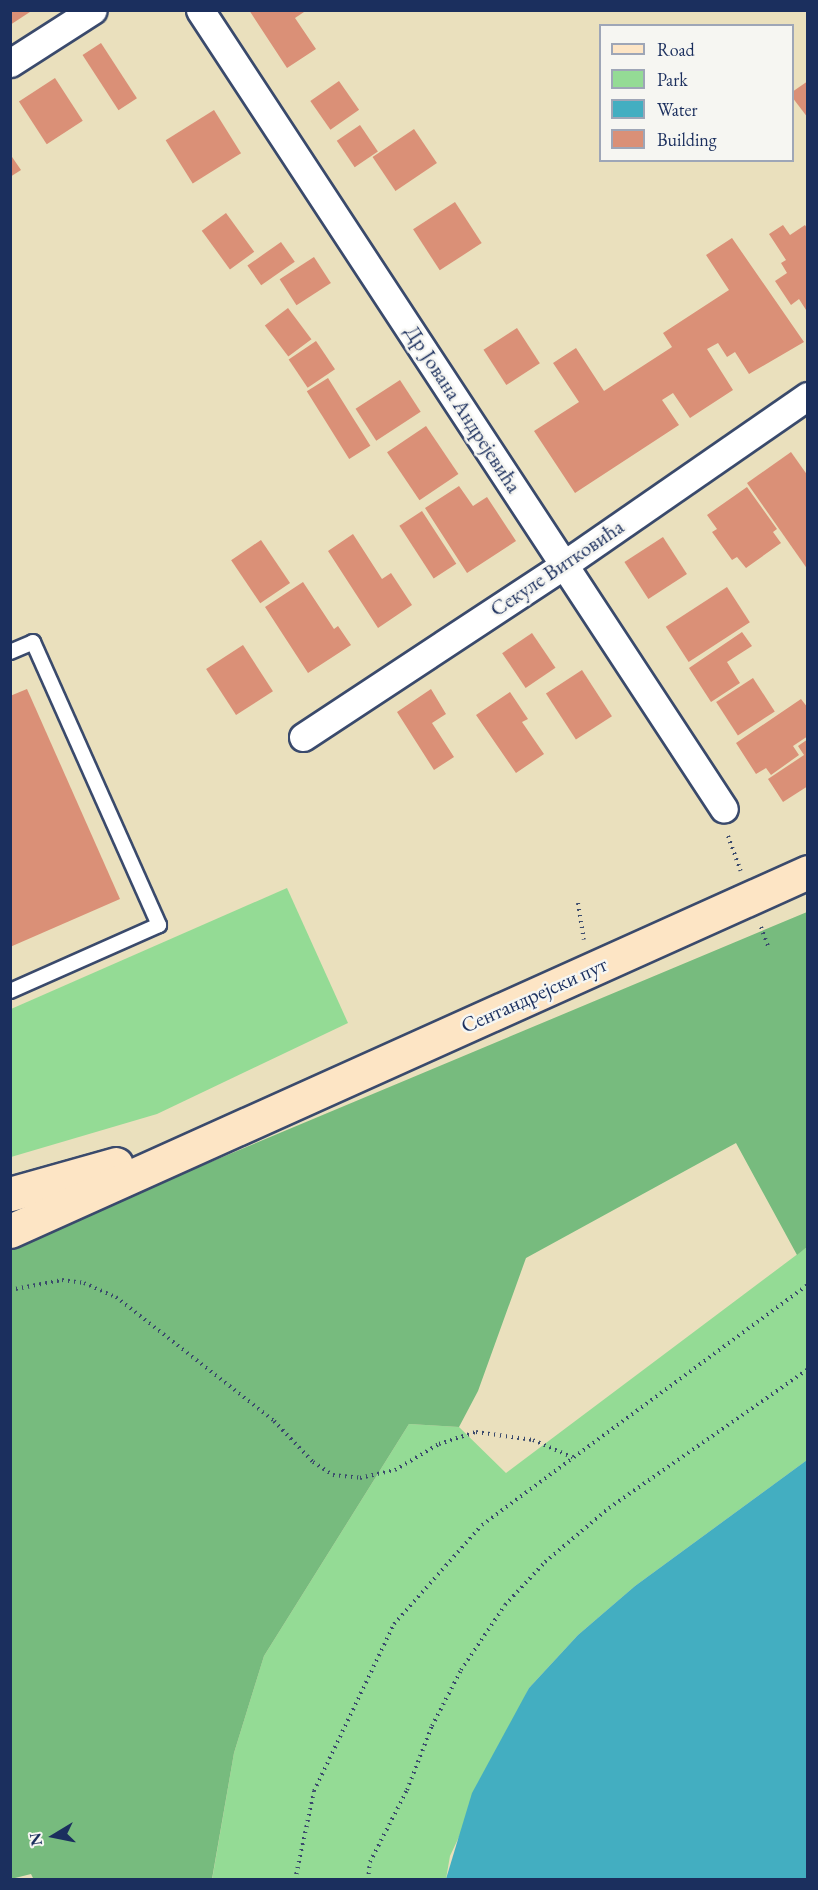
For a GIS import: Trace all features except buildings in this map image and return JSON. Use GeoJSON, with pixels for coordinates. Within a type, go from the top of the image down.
{"type":"FeatureCollection","features":[{"type":"Feature","properties":{"kind":"main road","name":"Сентандрејски пут"},"geometry":{"type":"LineString","coordinates":[[10,1231],[807,872]]}},
{"type":"Feature","properties":{"kind":"main road","name":"Сентандрејски пут"},"geometry":{"type":"LineString","coordinates":[[10,1194],[260,1117]]}},
{"type":"Feature","properties":{"kind":"street"},"geometry":{"type":"LineString","coordinates":[[10,63],[93,10]]}},
{"type":"Feature","properties":{"kind":"street","name":"Др Јована Андрејевића"},"geometry":{"type":"LineString","coordinates":[[200,10],[566,564],[724,808]]}},
{"type":"Feature","properties":{"kind":"street","name":"Секуле Витковића"},"geometry":{"type":"LineString","coordinates":[[303,737],[566,564],[807,396]]}},
{"type":"Feature","properties":{"kind":"lane"},"geometry":{"type":"LineString","coordinates":[[10,652],[33,642],[159,925],[10,991]]}},
{"type":"Feature","properties":{"kind":"path"},"geometry":{"type":"LineString","coordinates":[[729,848],[741,872]]}},
{"type":"Feature","properties":{"kind":"path"},"geometry":{"type":"LineString","coordinates":[[578,903],[584,941]]}},
{"type":"Feature","properties":{"kind":"path"},"geometry":{"type":"LineString","coordinates":[[758,919],[769,949]]}},
{"type":"Feature","properties":{"kind":"path"},"geometry":{"type":"LineString","coordinates":[[10,1290],[62,1280],[84,1283],[116,1297],[274,1421],[313,1462],[333,1475],[360,1478],[395,1470],[439,1444],[476,1432],[533,1440],[572,1457]]}},
{"type":"Feature","properties":{"kind":"path"},"geometry":{"type":"LineString","coordinates":[[296,1880],[314,1791],[394,1624],[482,1525],[807,1285]]}},
{"type":"Feature","properties":{"kind":"path"},"geometry":{"type":"LineString","coordinates":[[368,1880],[370,1862],[461,1670],[505,1605],[545,1562],[609,1508],[807,1369]]}},
{"type":"Feature","properties":{"kind":"green space"},"geometry":{"type":"Polygon","coordinates":[[[287,888],[348,1023],[157,1114],[11,1157],[11,1009],[287,888]]]}},
{"type":"Feature","properties":{"kind":"green space"},"geometry":{"type":"Polygon","coordinates":[[[807,912],[807,1247],[797,1255],[736,1143],[526,1258],[478,1391],[459,1427],[409,1424],[264,1656],[234,1753],[212,1879],[34,1880],[31,1874],[11,1879],[10,1246],[807,912]]]}},
{"type":"Feature","properties":{"kind":"green space"},"geometry":{"type":"Polygon","coordinates":[[[807,1247],[807,1460],[635,1586],[578,1635],[529,1688],[450,1856],[446,1879],[212,1880],[234,1753],[264,1656],[409,1424],[459,1427],[506,1473],[807,1247]]]}},
{"type":"Feature","properties":{"kind":"water"},"geometry":{"type":"Polygon","coordinates":[[[807,1460],[807,1879],[446,1879],[472,1793],[529,1688],[578,1635],[635,1586],[807,1460]]]}}]}
